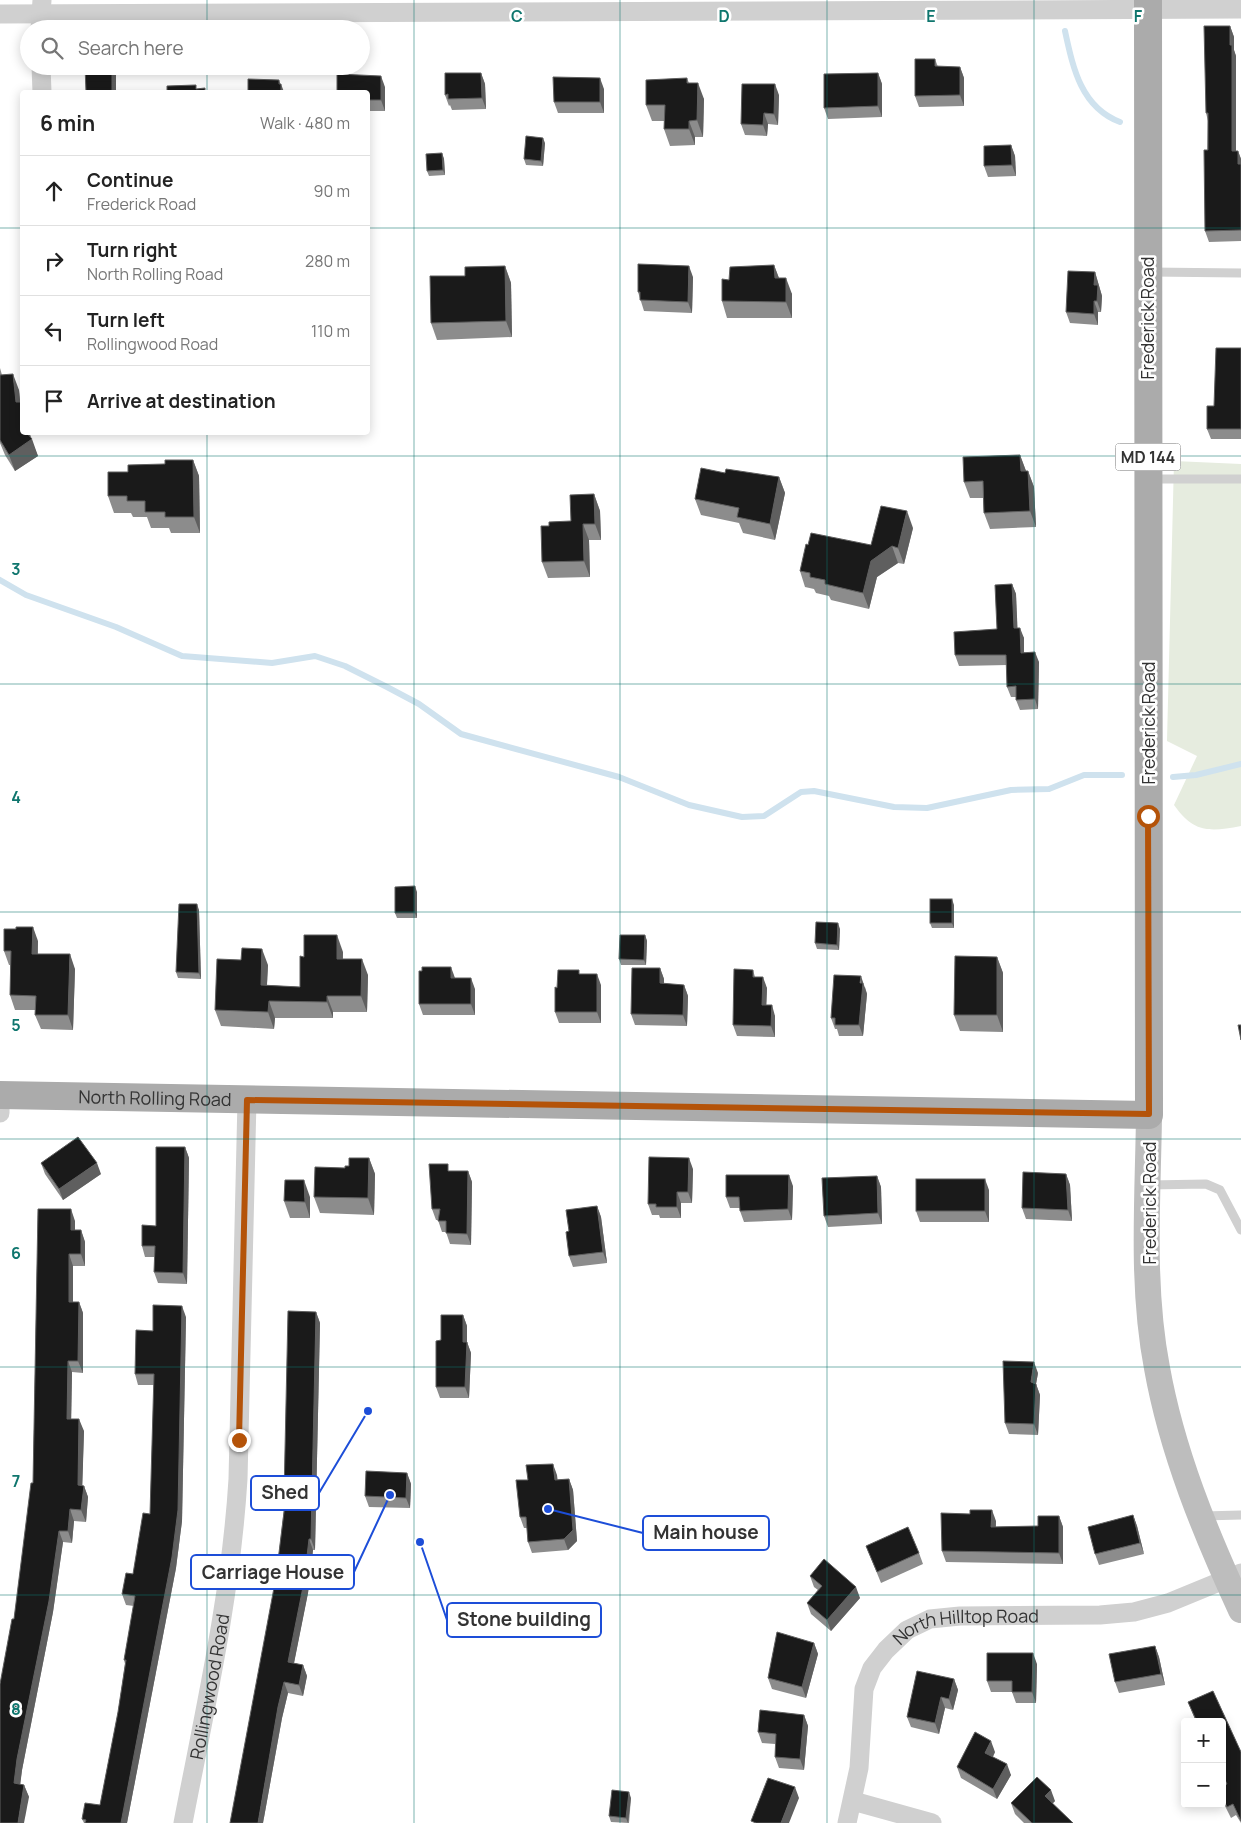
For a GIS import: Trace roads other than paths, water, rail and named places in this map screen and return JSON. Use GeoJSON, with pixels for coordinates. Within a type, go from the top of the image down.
{"type":"FeatureCollection","features":[{"type":"Feature","properties":{"kind":"main road","name":"Frederick Road"},"geometry":{"type":"LineString","coordinates":[[1148,4],[1148,1256],[1150,1314],[1156,1366],[1181,1462],[1200,1516],[1234,1576],[1241,1610]]}},
{"type":"Feature","properties":{"kind":"main road","name":"North Rolling Road"},"geometry":{"type":"LineString","coordinates":[[0,1095],[1149,1114]]}},
{"type":"Feature","properties":{"kind":"street"},"geometry":{"type":"LineString","coordinates":[[0,14],[1148,4],[1241,9]]}},
{"type":"Feature","properties":{"kind":"street"},"geometry":{"type":"LineString","coordinates":[[42,75],[42,90]]}},
{"type":"Feature","properties":{"kind":"street"},"geometry":{"type":"LineString","coordinates":[[0,1095],[0,1113]]}},
{"type":"Feature","properties":{"kind":"street","name":"Rollingwood Road"},"geometry":{"type":"LineString","coordinates":[[184,1823],[235,1538],[247,1100]]}},
{"type":"Feature","properties":{"kind":"street","name":"North Hilltop Road"},"geometry":{"type":"LineString","coordinates":[[847,1823],[859,1768],[864,1689],[872,1668],[886,1650],[907,1630],[930,1619],[960,1616],[1100,1616],[1134,1612],[1168,1603],[1234,1576]]}},
{"type":"Feature","properties":{"kind":"street"},"geometry":{"type":"LineString","coordinates":[[853,1801],[932,1823]]}},
{"type":"Feature","properties":{"kind":"lane"},"geometry":{"type":"LineString","coordinates":[[1147,272],[1241,273]]}},
{"type":"Feature","properties":{"kind":"lane"},"geometry":{"type":"LineString","coordinates":[[1148,479],[1241,478]]}},
{"type":"Feature","properties":{"kind":"lane"},"geometry":{"type":"LineString","coordinates":[[1148,1185],[1206,1184],[1220,1190],[1241,1230]]}},
{"type":"Feature","properties":{"kind":"lane"},"geometry":{"type":"LineString","coordinates":[[1200,1516],[1241,1515]]}},
{"type":"Feature","properties":{"kind":"waterway"},"geometry":{"type":"LineString","coordinates":[[1065,31],[1071,59],[1081,85],[1096,107],[1120,122]]}},
{"type":"Feature","properties":{"kind":"waterway"},"geometry":{"type":"LineString","coordinates":[[0,580],[26,595],[116,627],[182,656],[272,663],[315,656],[345,666],[419,704],[461,734],[619,777],[689,805],[742,817],[764,816],[801,792],[814,791],[894,807],[927,808],[1011,790],[1049,789],[1084,775],[1122,775]]}},
{"type":"Feature","properties":{"kind":"waterway"},"geometry":{"type":"LineString","coordinates":[[1173,777],[1196,775],[1241,764]]}},
{"type":"Feature","properties":{"kind":"place","name":"Shed"},"geometry":{"type":"Point","coordinates":[368,1411]}},
{"type":"Feature","properties":{"kind":"place","name":"Carriage House"},"geometry":{"type":"Point","coordinates":[390,1495]}},
{"type":"Feature","properties":{"kind":"place","name":"Main house"},"geometry":{"type":"Point","coordinates":[548,1509]}},
{"type":"Feature","properties":{"kind":"place","name":"Stone building"},"geometry":{"type":"Point","coordinates":[420,1542]}}]}
